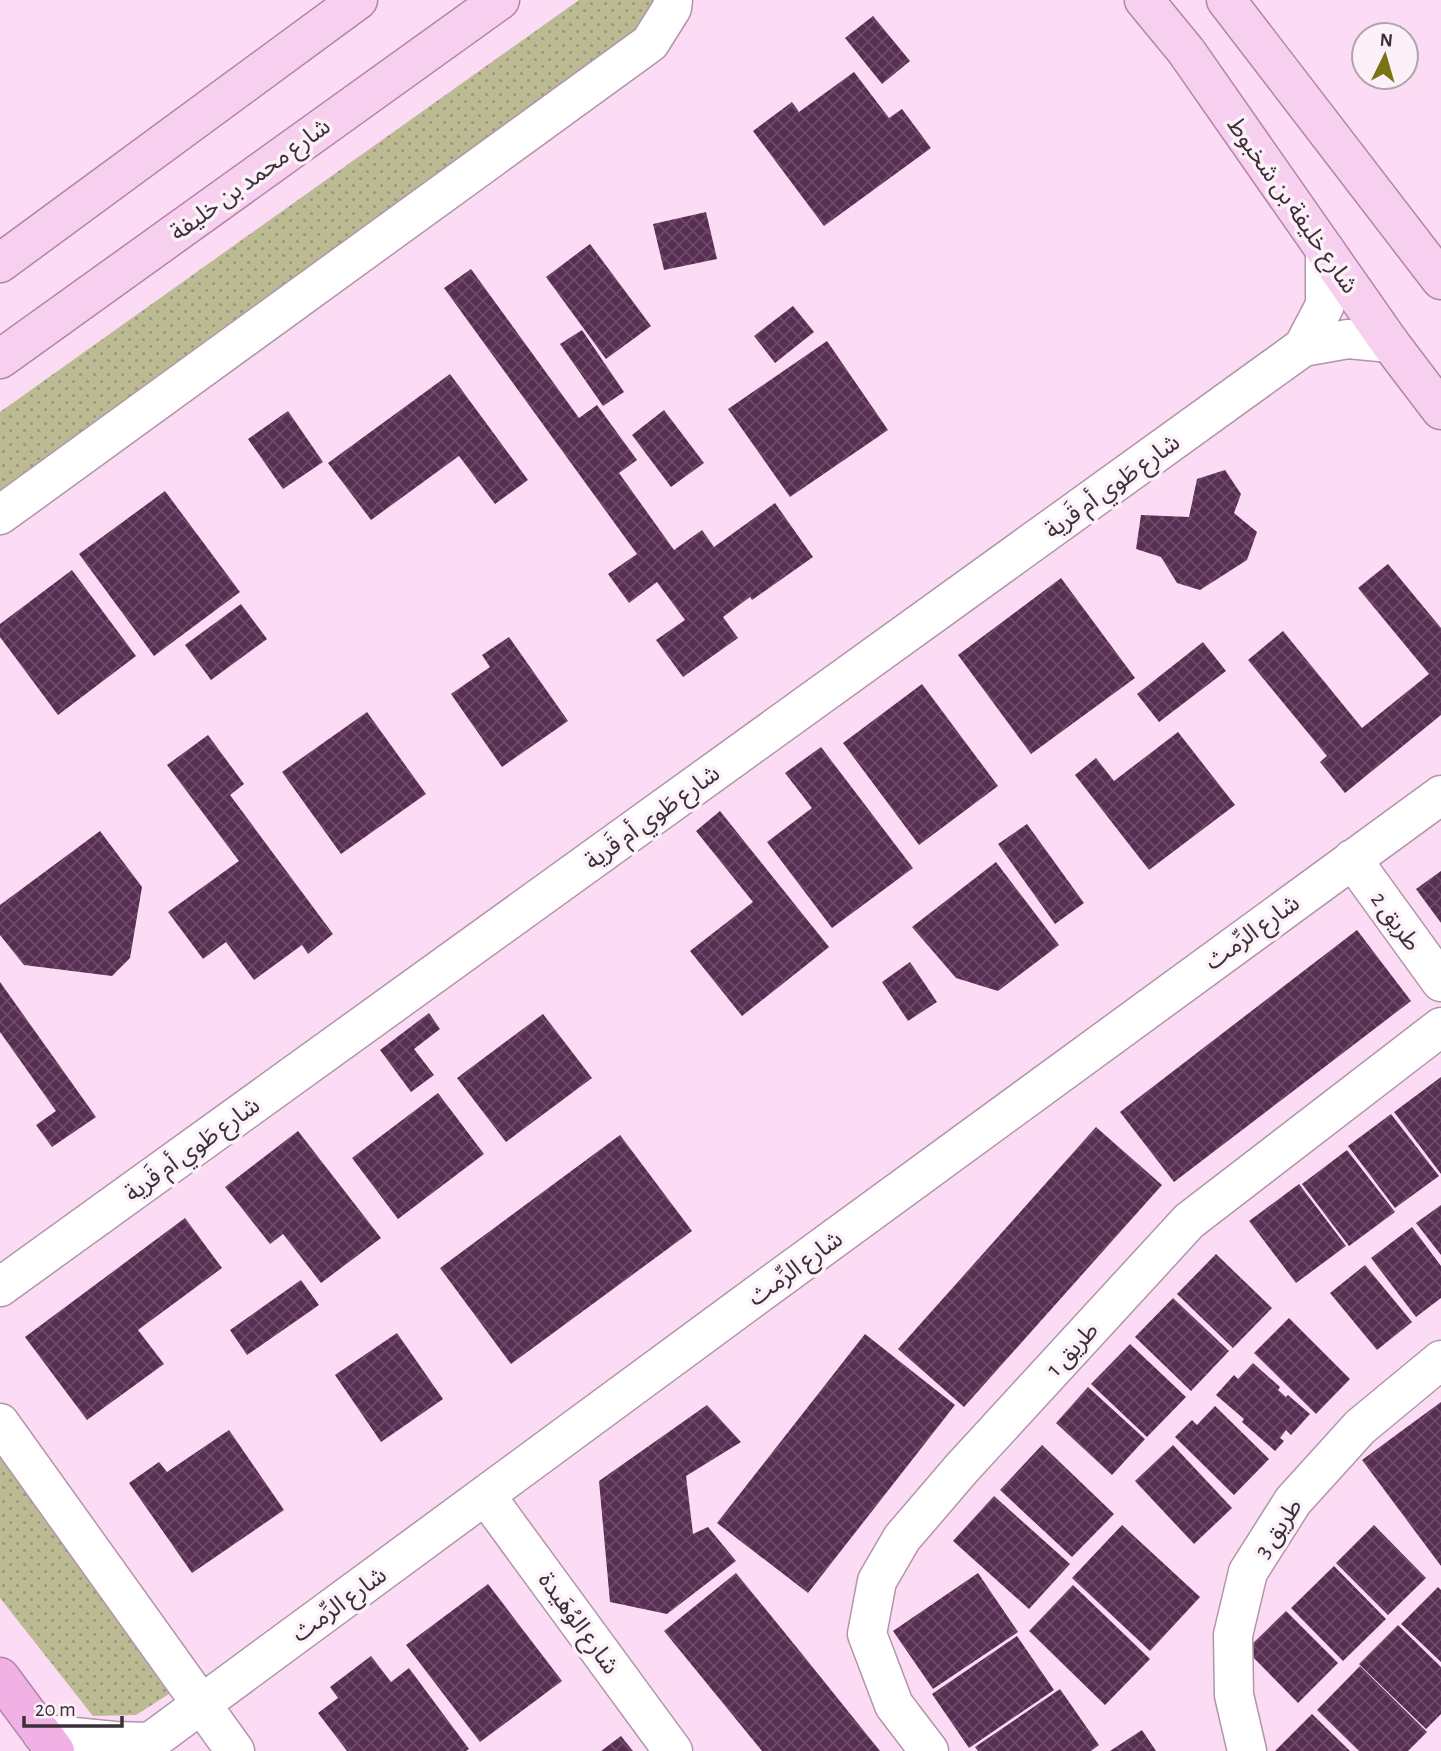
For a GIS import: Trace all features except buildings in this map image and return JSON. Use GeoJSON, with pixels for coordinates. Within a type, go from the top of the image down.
{"type":"FeatureCollection","features":[{"type":"Feature","properties":{"kind":"highway"},"geometry":{"type":"LineString","coordinates":[[0,1677],[49,1743]]}},
{"type":"Feature","properties":{"kind":"main road"},"geometry":{"type":"LineString","coordinates":[[0,263],[358,0]]}},
{"type":"Feature","properties":{"kind":"main road","name":"شارع محمد بن خليفة"},"geometry":{"type":"LineString","coordinates":[[0,359],[500,0]]}},
{"type":"Feature","properties":{"kind":"main road","name":"شارع خليفة بن شخبوط"},"geometry":{"type":"LineString","coordinates":[[1144,0],[1186,51],[1390,343],[1441,410]]}},
{"type":"Feature","properties":{"kind":"main road"},"geometry":{"type":"LineString","coordinates":[[1227,0],[1441,280]]}},
{"type":"Feature","properties":{"kind":"street"},"geometry":{"type":"LineString","coordinates":[[0,516],[650,43],[672,8],[673,0]]}},
{"type":"Feature","properties":{"kind":"street","name":"شارع طَوي أم قَرية"},"geometry":{"type":"LineString","coordinates":[[1303,347],[1325,305],[1325,250]]}},
{"type":"Feature","properties":{"kind":"street","name":"شارع طَوي أم قَرية"},"geometry":{"type":"LineString","coordinates":[[0,1287],[1303,347],[1348,339],[1390,343]]}},
{"type":"Feature","properties":{"kind":"street","name":"شارع الرِّمث"},"geometry":{"type":"LineString","coordinates":[[49,1743],[115,1741],[150,1747],[202,1705],[735,1311],[1441,795]]}},
{"type":"Feature","properties":{"kind":"street","name":"طريق 2"},"geometry":{"type":"LineString","coordinates":[[1352,859],[1441,982]]}},
{"type":"Feature","properties":{"kind":"street","name":"طريق 1"},"geometry":{"type":"LineString","coordinates":[[929,1751],[894,1705],[867,1634],[877,1581],[902,1538],[962,1468],[1189,1221],[1441,1027]]}},
{"type":"Feature","properties":{"kind":"street","name":"طريق 3"},"geometry":{"type":"LineString","coordinates":[[1247,1751],[1234,1695],[1233,1635],[1248,1572],[1293,1501],[1360,1427],[1441,1360]]}},
{"type":"Feature","properties":{"kind":"street"},"geometry":{"type":"LineString","coordinates":[[0,1423],[235,1751]]}},
{"type":"Feature","properties":{"kind":"street","name":"شارع الوُهَيدة"},"geometry":{"type":"LineString","coordinates":[[486,1496],[673,1751]]}},
{"type":"Feature","properties":{"kind":"shaded area"},"geometry":{"type":"Polygon","coordinates":[[[579,0],[661,0],[663,12],[0,497],[0,412],[579,0]]]}},
{"type":"Feature","properties":{"kind":"shaded area"},"geometry":{"type":"Polygon","coordinates":[[[0,1447],[169,1694],[136,1715],[93,1716],[0,1598],[0,1447]]]}}]}
